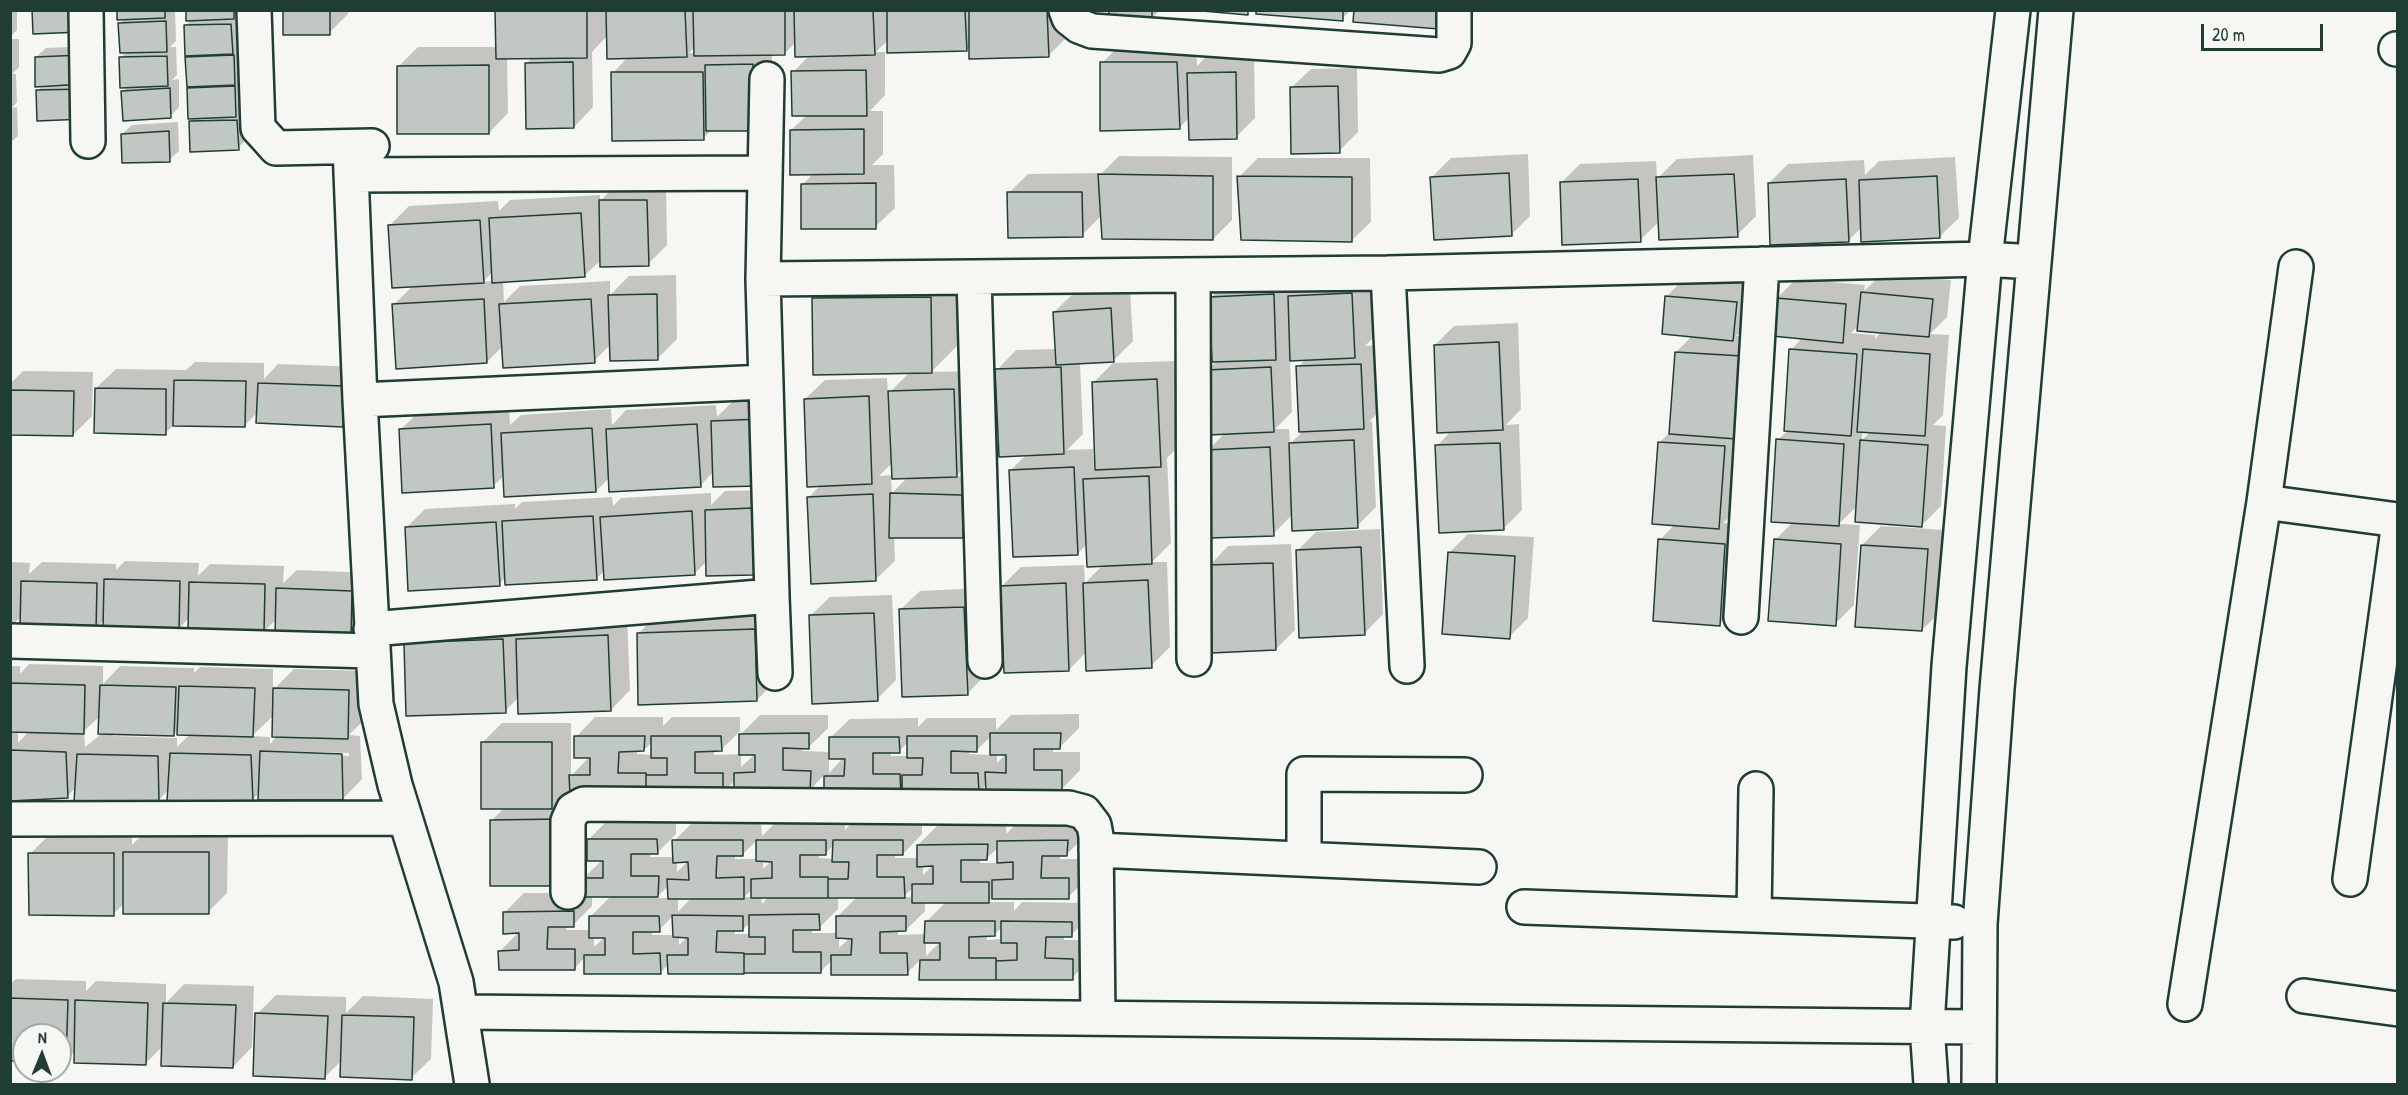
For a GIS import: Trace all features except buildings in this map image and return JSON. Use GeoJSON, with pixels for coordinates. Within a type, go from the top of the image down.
{"type":"FeatureCollection","features":[{"type":"Feature","properties":{"kind":"street"},"geometry":{"type":"LineString","coordinates":[[86,10],[88,141]]}},
{"type":"Feature","properties":{"kind":"street"},"geometry":{"type":"LineString","coordinates":[[254,10],[258,128],[276,148],[358,156],[765,173]]}},
{"type":"Feature","properties":{"kind":"street"},"geometry":{"type":"LineString","coordinates":[[1066,10],[1069,18],[1079,26],[1092,31],[1439,55],[1449,52],[1454,43],[1454,10]]}},
{"type":"Feature","properties":{"kind":"street"},"geometry":{"type":"LineString","coordinates":[[1931,1084],[1927,1026],[1949,666],[1986,259],[2013,10]]}},
{"type":"Feature","properties":{"kind":"street"},"geometry":{"type":"LineString","coordinates":[[1979,1084],[1980,924],[2033,262],[2056,10]]}},
{"type":"Feature","properties":{"kind":"street"},"geometry":{"type":"LineString","coordinates":[[767,79],[763,279],[775,673]]}},
{"type":"Feature","properties":{"kind":"street"},"geometry":{"type":"LineString","coordinates":[[358,156],[360,400],[371,640],[382,733],[405,818],[456,982],[463,1012],[472,1084]]}},
{"type":"Feature","properties":{"kind":"street"},"geometry":{"type":"LineString","coordinates":[[763,279],[1388,273],[1986,259],[2033,262]]}},
{"type":"Feature","properties":{"kind":"street"},"geometry":{"type":"LineString","coordinates":[[1740,617],[1762,264]]}},
{"type":"Feature","properties":{"kind":"street"},"geometry":{"type":"LineString","coordinates":[[2186,1004],[2264,502],[2296,267]]}},
{"type":"Feature","properties":{"kind":"street"},"geometry":{"type":"LineString","coordinates":[[1388,273],[1407,666]]}},
{"type":"Feature","properties":{"kind":"street"},"geometry":{"type":"LineString","coordinates":[[1193,274],[1194,659]]}},
{"type":"Feature","properties":{"kind":"street"},"geometry":{"type":"LineString","coordinates":[[974,277],[985,661]]}},
{"type":"Feature","properties":{"kind":"street"},"geometry":{"type":"LineString","coordinates":[[360,400],[766,382]]}},
{"type":"Feature","properties":{"kind":"street"},"geometry":{"type":"LineString","coordinates":[[2264,502],[2397,520]]}},
{"type":"Feature","properties":{"kind":"street"},"geometry":{"type":"LineString","coordinates":[[2350,879],[2397,529]]}},
{"type":"Feature","properties":{"kind":"street"},"geometry":{"type":"LineString","coordinates":[[10,641],[371,640],[772,596]]}},
{"type":"Feature","properties":{"kind":"street"},"geometry":{"type":"LineString","coordinates":[[1304,859],[1304,774],[1465,775]]}},
{"type":"Feature","properties":{"kind":"street"},"geometry":{"type":"LineString","coordinates":[[1754,915],[1756,789]]}},
{"type":"Feature","properties":{"kind":"street"},"geometry":{"type":"LineString","coordinates":[[568,892],[568,821],[573,810],[584,804],[1069,808],[1084,812],[1094,825],[1098,1018]]}},
{"type":"Feature","properties":{"kind":"street"},"geometry":{"type":"LineString","coordinates":[[10,819],[405,818]]}},
{"type":"Feature","properties":{"kind":"street"},"geometry":{"type":"LineString","coordinates":[[1096,850],[1479,867]]}},
{"type":"Feature","properties":{"kind":"street"},"geometry":{"type":"LineString","coordinates":[[1524,907],[1933,920],[1980,924]]}},
{"type":"Feature","properties":{"kind":"street"},"geometry":{"type":"LineString","coordinates":[[2304,996],[2397,1009]]}},
{"type":"Feature","properties":{"kind":"street"},"geometry":{"type":"LineString","coordinates":[[463,1012],[1978,1027]]}}]}
